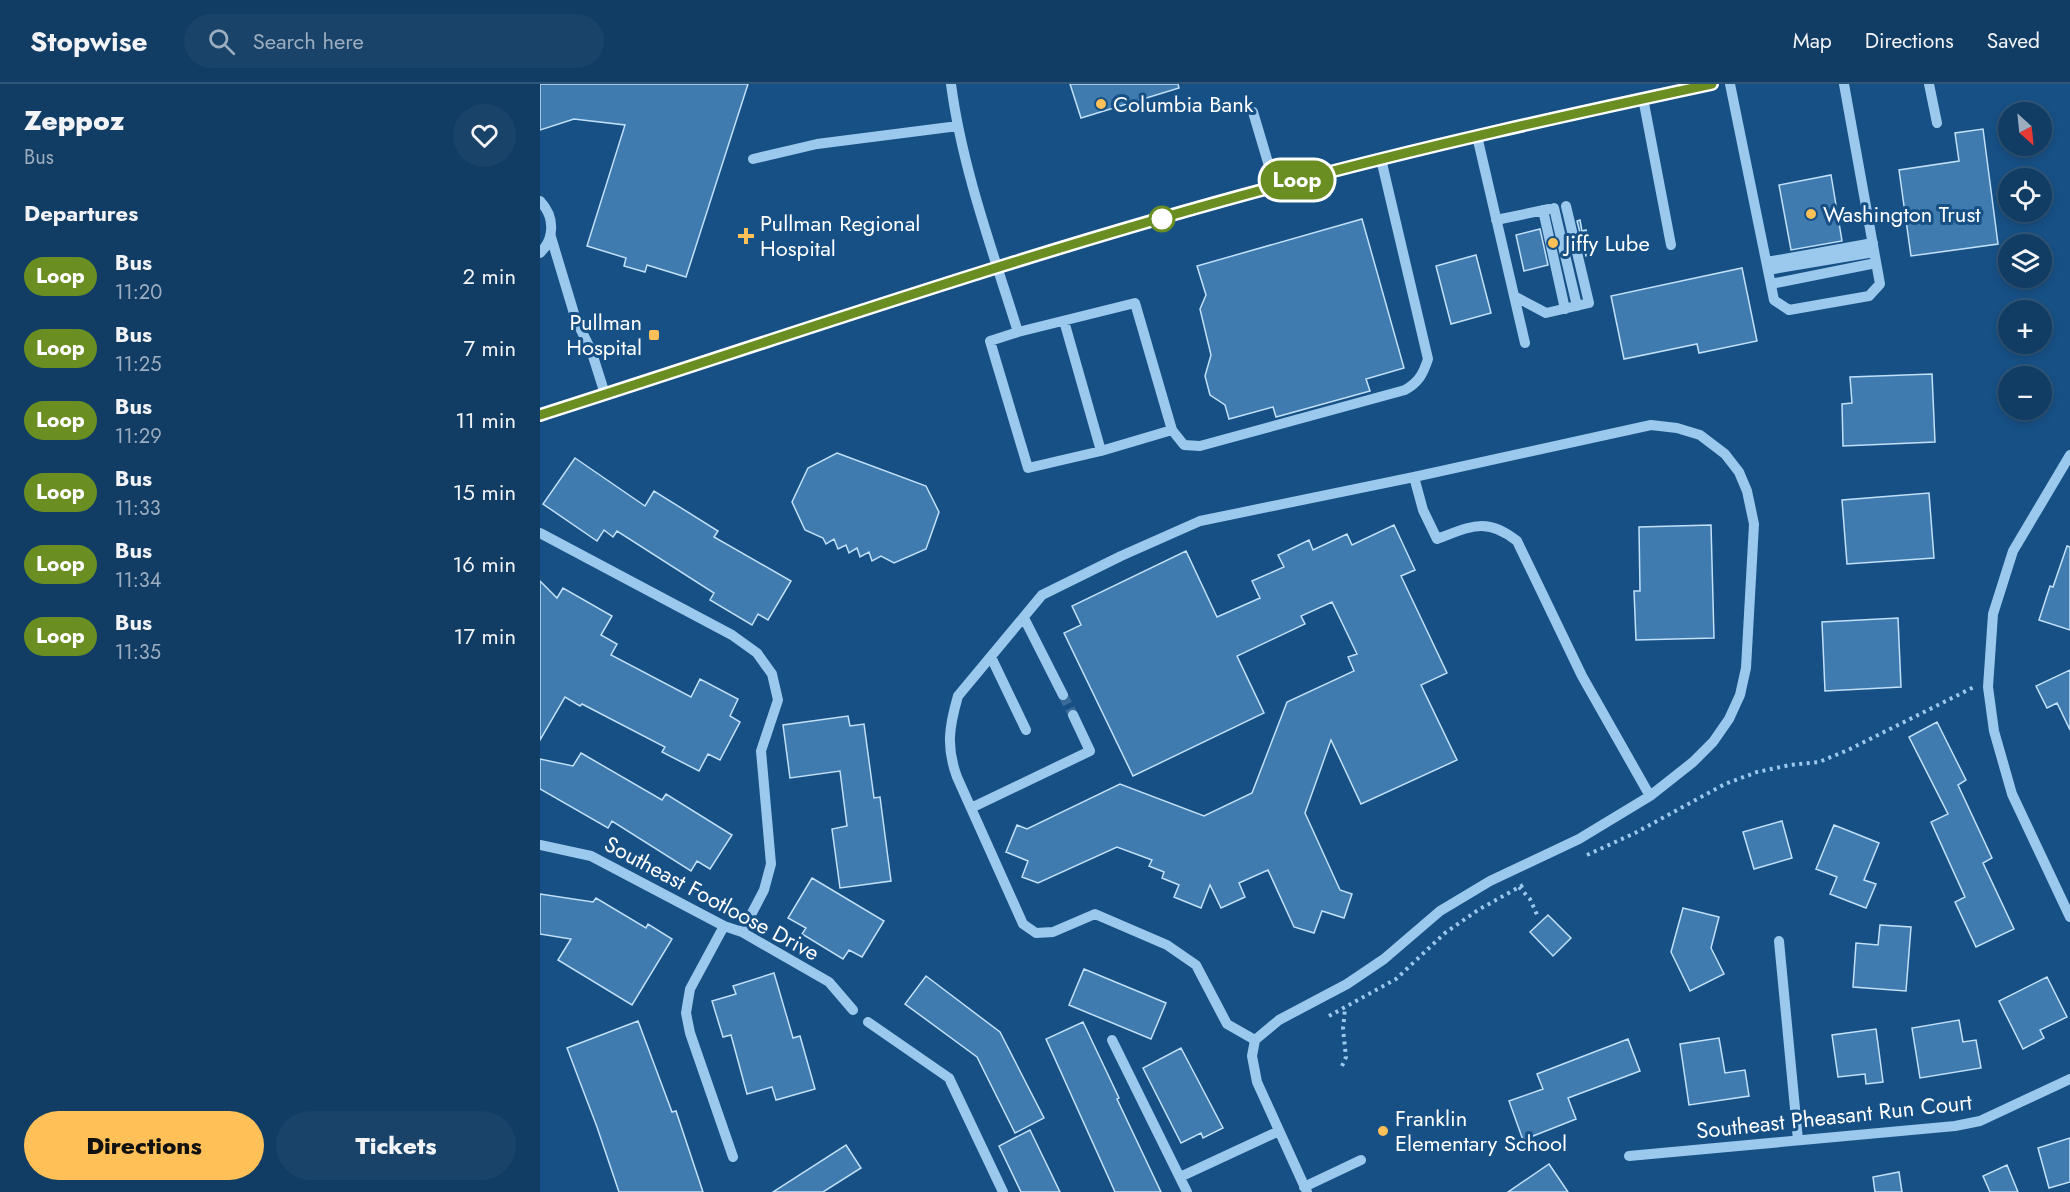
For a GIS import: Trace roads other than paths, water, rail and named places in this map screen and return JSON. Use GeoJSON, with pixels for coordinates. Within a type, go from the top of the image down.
{"type":"FeatureCollection","features":[{"type":"Feature","properties":{"kind":"street"},"geometry":{"type":"LineString","coordinates":[[951,84],[958,126],[1018,333]]}},
{"type":"Feature","properties":{"kind":"street"},"geometry":{"type":"LineString","coordinates":[[540,415],[998,267],[1275,186],[1477,136],[1712,84]]}},
{"type":"Feature","properties":{"kind":"street"},"geometry":{"type":"LineString","coordinates":[[1730,84],[1774,300],[1789,310],[1869,296],[1880,284],[1844,84]]}},
{"type":"Feature","properties":{"kind":"street"},"geometry":{"type":"LineString","coordinates":[[1929,84],[1937,123]]}},
{"type":"Feature","properties":{"kind":"street"},"geometry":{"type":"LineString","coordinates":[[1643,98],[1671,245]]}},
{"type":"Feature","properties":{"kind":"street"},"geometry":{"type":"LineString","coordinates":[[1253,112],[1275,186]]}},
{"type":"Feature","properties":{"kind":"street"},"geometry":{"type":"LineString","coordinates":[[753,159],[817,144],[958,126]]}},
{"type":"Feature","properties":{"kind":"street"},"geometry":{"type":"LineString","coordinates":[[1477,136],[1525,343]]}},
{"type":"Feature","properties":{"kind":"street"},"geometry":{"type":"LineString","coordinates":[[1172,430],[1101,451],[1028,468],[990,341],[1135,303],[1172,430],[1184,445],[1200,446],[1405,390],[1416,384],[1423,375],[1428,359],[1381,159]]}},
{"type":"Feature","properties":{"kind":"street"},"geometry":{"type":"LineString","coordinates":[[540,201],[551,219],[550,237],[546,248],[540,254]]}},
{"type":"Feature","properties":{"kind":"street"},"geometry":{"type":"LineString","coordinates":[[1496,220],[1570,205],[1589,303],[1546,313],[1515,296]]}},
{"type":"Feature","properties":{"kind":"street"},"geometry":{"type":"LineString","coordinates":[[1548,209],[1577,306]]}},
{"type":"Feature","properties":{"kind":"street"},"geometry":{"type":"LineString","coordinates":[[1548,209],[1565,309]]}},
{"type":"Feature","properties":{"kind":"street"},"geometry":{"type":"LineString","coordinates":[[550,237],[576,320],[591,350],[605,394]]}},
{"type":"Feature","properties":{"kind":"street"},"geometry":{"type":"LineString","coordinates":[[1768,266],[1875,253]]}},
{"type":"Feature","properties":{"kind":"street"},"geometry":{"type":"LineString","coordinates":[[1771,284],[1875,253]]}},
{"type":"Feature","properties":{"kind":"street"},"geometry":{"type":"LineString","coordinates":[[1064,321],[1101,451]]}},
{"type":"Feature","properties":{"kind":"street"},"geometry":{"type":"LineString","coordinates":[[1255,1040],[1227,1024],[1196,965],[1167,945],[1095,914],[1053,932],[1036,933],[1023,924],[950,757],[949,734],[958,696],[1042,595],[1120,556],[1200,521],[1651,425],[1677,428],[1700,435],[1725,454],[1739,472],[1747,491],[1754,524],[1746,668],[1740,695],[1729,719],[1713,742],[1693,762],[1650,796],[1579,839],[1506,873],[1440,911],[1384,959],[1347,984],[1279,1020],[1255,1040],[1252,1056],[1257,1083],[1305,1189],[1361,1160]]}},
{"type":"Feature","properties":{"kind":"street"},"geometry":{"type":"LineString","coordinates":[[2070,456],[2013,551],[1993,614],[1988,687],[1994,731],[2012,794],[2070,917]]}},
{"type":"Feature","properties":{"kind":"street"},"geometry":{"type":"LineString","coordinates":[[1414,477],[1423,510],[1437,539],[1471,527],[1488,525],[1503,530],[1517,541],[1582,676],[1650,796]]}},
{"type":"Feature","properties":{"kind":"street"},"geometry":{"type":"LineString","coordinates":[[540,533],[732,634],[757,653],[772,674],[778,700],[761,751],[771,864],[764,890],[742,932]]}},
{"type":"Feature","properties":{"kind":"street"},"geometry":{"type":"LineString","coordinates":[[1024,618],[1063,695]]}},
{"type":"Feature","properties":{"kind":"street"},"geometry":{"type":"LineString","coordinates":[[991,657],[1026,730]]}},
{"type":"Feature","properties":{"kind":"street"},"geometry":{"type":"LineString","coordinates":[[971,808],[1090,751],[1072,715]]}},
{"type":"Feature","properties":{"kind":"street","name":"Southeast Footloose Drive"},"geometry":{"type":"LineString","coordinates":[[540,845],[591,856],[724,926],[742,932],[829,982],[853,1010]]}},
{"type":"Feature","properties":{"kind":"street"},"geometry":{"type":"LineString","coordinates":[[724,926],[690,989],[686,1013],[690,1033],[733,1157]]}},
{"type":"Feature","properties":{"kind":"street"},"geometry":{"type":"LineString","coordinates":[[1779,941],[1798,1140]]}},
{"type":"Feature","properties":{"kind":"street"},"geometry":{"type":"LineString","coordinates":[[868,1022],[949,1078],[1003,1192]]}},
{"type":"Feature","properties":{"kind":"street"},"geometry":{"type":"LineString","coordinates":[[1112,1040],[1187,1192]]}},
{"type":"Feature","properties":{"kind":"street","name":"Southeast Pheasant Run Court"},"geometry":{"type":"LineString","coordinates":[[1629,1156],[1955,1126],[1980,1121],[2070,1079]]}},
{"type":"Feature","properties":{"kind":"street"},"geometry":{"type":"LineString","coordinates":[[1180,1177],[1279,1131]]}},
{"type":"Feature","properties":{"kind":"tunnel"},"geometry":{"type":"LineString","coordinates":[[1063,695],[1073,715]]}},
{"type":"Feature","properties":{"kind":"place","name":"Columbia Bank"},"geometry":{"type":"Point","coordinates":[1101,104]}},
{"type":"Feature","properties":{"kind":"place","name":"Washington Trust"},"geometry":{"type":"Point","coordinates":[1811,214]}},
{"type":"Feature","properties":{"kind":"place","name":"Pullman Regional Hospital"},"geometry":{"type":"Point","coordinates":[746,236]}},
{"type":"Feature","properties":{"kind":"place","name":"Jiffy Lube"},"geometry":{"type":"Point","coordinates":[1553,243]}},
{"type":"Feature","properties":{"kind":"place","name":"Pullman Hospital"},"geometry":{"type":"Point","coordinates":[654,335]}},
{"type":"Feature","properties":{"kind":"place","name":"Franklin Elementary School"},"geometry":{"type":"Point","coordinates":[1383,1131]}}]}
